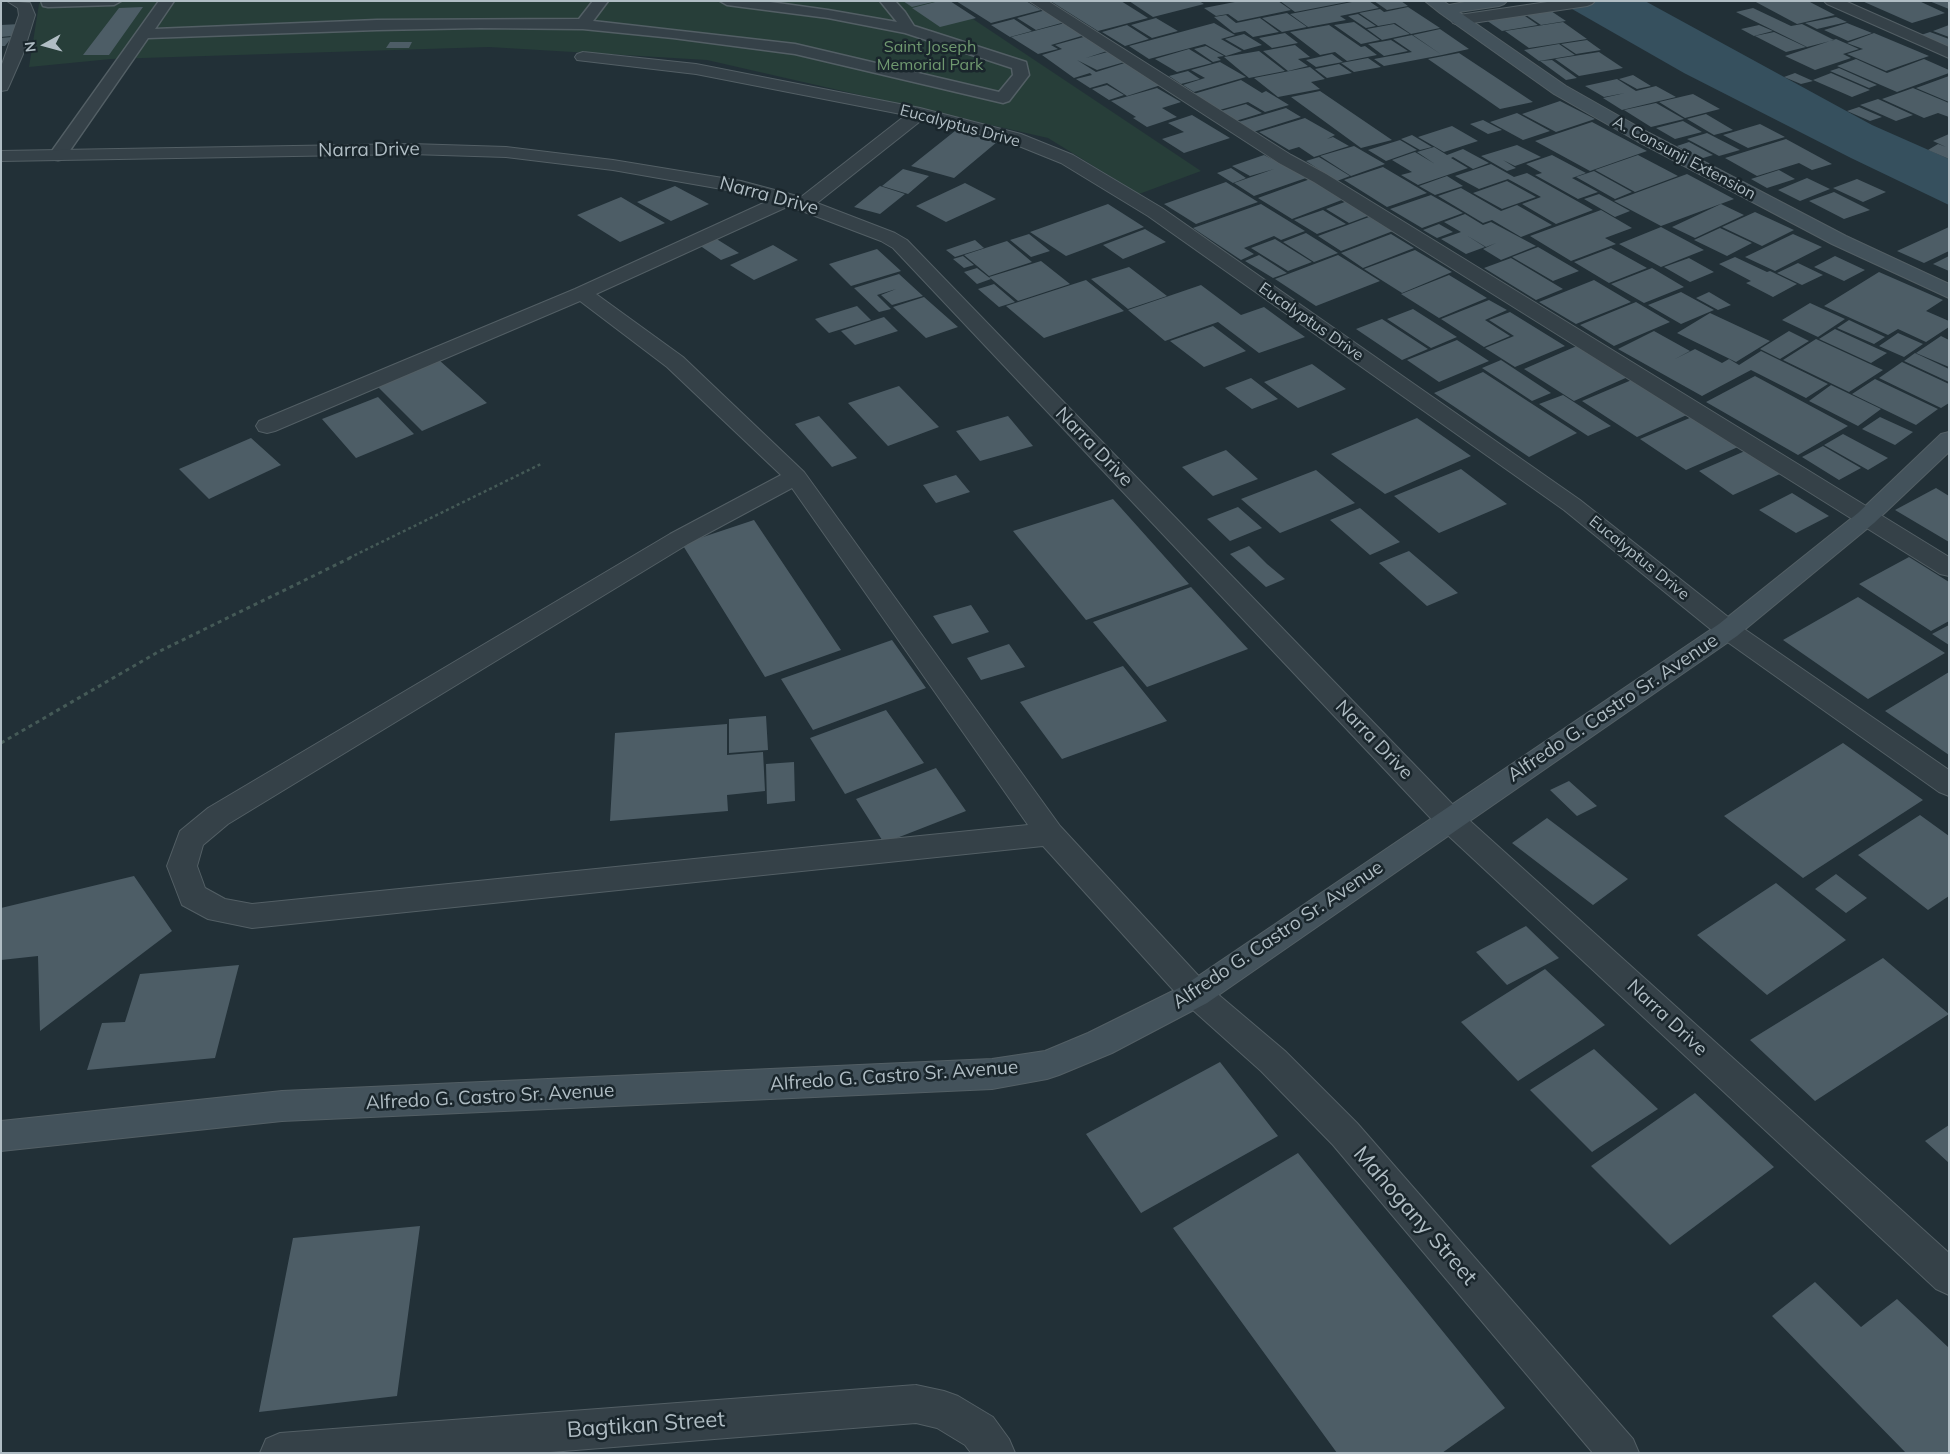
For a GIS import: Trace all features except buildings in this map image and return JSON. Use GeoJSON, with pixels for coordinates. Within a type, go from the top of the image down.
{"type":"FeatureCollection","features":[{"type":"Feature","properties":{"kind":"street"},"geometry":{"type":"LineString","coordinates":[[1,86],[19,45],[27,15],[25,6],[15,1]]}},
{"type":"Feature","properties":{"kind":"street"},"geometry":{"type":"LineString","coordinates":[[1037,1],[1285,159],[1320,178],[1949,568]]}},
{"type":"Feature","properties":{"kind":"street"},"geometry":{"type":"LineString","coordinates":[[1446,10],[1499,1]]}},
{"type":"Feature","properties":{"kind":"street"},"geometry":{"type":"LineString","coordinates":[[1446,10],[1563,5],[1587,1]]}},
{"type":"Feature","properties":{"kind":"street"},"geometry":{"type":"LineString","coordinates":[[1832,1],[1949,53]]}},
{"type":"Feature","properties":{"kind":"street","name":"A. Consunji Extension"},"geometry":{"type":"LineString","coordinates":[[1446,10],[1560,90],[1839,240],[1949,292]]}},
{"type":"Feature","properties":{"kind":"street","name":"Eucalyptus Drive"},"geometry":{"type":"LineString","coordinates":[[583,57],[696,69],[920,114],[1015,138],[1067,159],[1155,212],[1572,505],[1728,630],[1949,785]]}},
{"type":"Feature","properties":{"kind":"street"},"geometry":{"type":"LineString","coordinates":[[267,426],[796,201],[920,114]]}},
{"type":"Feature","properties":{"kind":"street","name":"Narra Drive"},"geometry":{"type":"LineString","coordinates":[[1,156],[411,149],[506,152],[613,165],[694,178],[796,201],[881,233],[900,244],[1450,819],[1949,1277]]}},
{"type":"Feature","properties":{"kind":"street","name":"Mahogany Street"},"geometry":{"type":"LineString","coordinates":[[582,293],[675,362],[796,477],[1050,834],[1196,994],[1273,1061],[1345,1134],[1619,1453]]}},
{"type":"Feature","properties":{"kind":"street","name":"Alfredo G. Castro Sr. Avenue"},"geometry":{"type":"LineString","coordinates":[[1,1136],[282,1106],[992,1074],[1047,1065],[1100,1043],[1196,994],[1728,630],[1866,518],[1949,439]]}},
{"type":"Feature","properties":{"kind":"street"},"geometry":{"type":"LineString","coordinates":[[796,477],[679,539],[218,816],[190,839],[182,866],[193,896],[220,910],[252,916],[618,876],[1050,834]]}},
{"type":"Feature","properties":{"kind":"street","name":"Bagtikan Street"},"geometry":{"type":"LineString","coordinates":[[280,1453],[916,1404],[944,1410],[979,1432],[995,1453]]}},
{"type":"Feature","properties":{"kind":"lane"},"geometry":{"type":"LineString","coordinates":[[48,1],[48,3],[114,1]]}},
{"type":"Feature","properties":{"kind":"lane"},"geometry":{"type":"LineString","coordinates":[[58,155],[167,1]]}},
{"type":"Feature","properties":{"kind":"lane"},"geometry":{"type":"LineString","coordinates":[[583,24],[601,1]]}},
{"type":"Feature","properties":{"kind":"lane"},"geometry":{"type":"LineString","coordinates":[[144,34],[396,24],[583,24],[673,33],[795,49],[1003,98],[1021,75],[1020,65],[908,29],[828,14],[727,1]]}},
{"type":"Feature","properties":{"kind":"lane"},"geometry":{"type":"LineString","coordinates":[[887,1],[900,14],[908,29]]}},
{"type":"Feature","properties":{"kind":"path"},"geometry":{"type":"LineString","coordinates":[[1,743],[158,652],[543,463]]}},
{"type":"Feature","properties":{"kind":"green space","name":"Saint Joseph Memorial Park"},"geometry":{"type":"Polygon","coordinates":[[[41,1],[946,1],[1201,171],[1139,194],[1048,138],[707,60],[489,47],[111,59],[29,67],[41,1]]]}},
{"type":"Feature","properties":{"kind":"water"},"geometry":{"type":"Polygon","coordinates":[[[1558,1],[1645,1],[1872,125],[1949,159],[1949,205],[1851,158],[1684,73],[1558,1]]]}}]}
